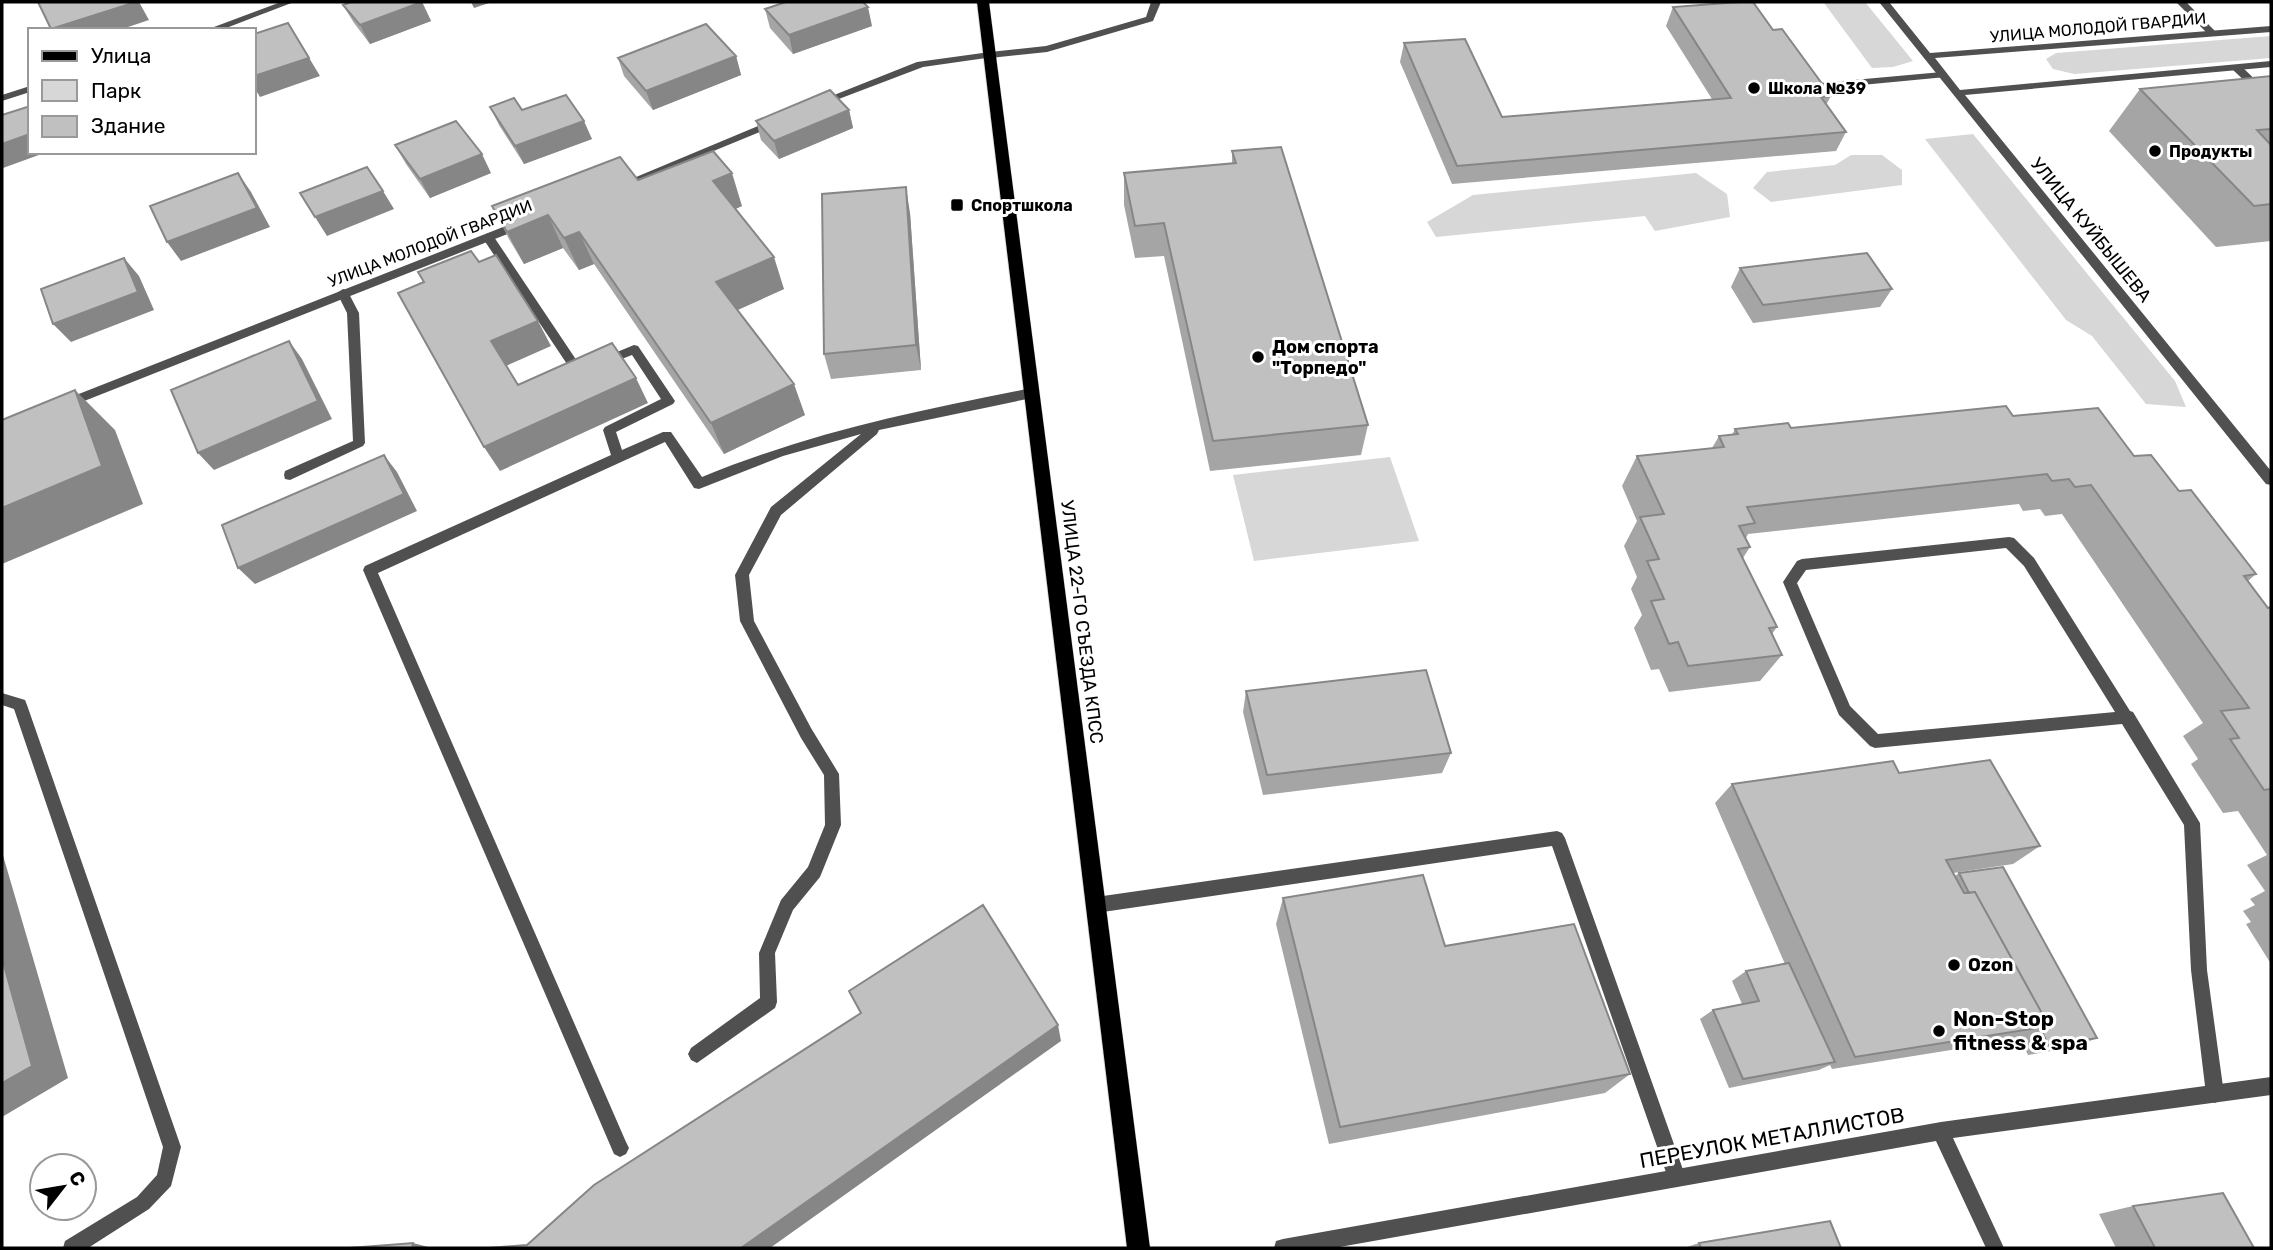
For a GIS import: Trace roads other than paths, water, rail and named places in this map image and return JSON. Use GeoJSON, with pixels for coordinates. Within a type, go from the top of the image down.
{"type":"FeatureCollection","features":[{"type":"Feature","properties":{"kind":"main road","name":"УЛИЦА 22-ГО СЪЕЗДА КПСС"},"geometry":{"type":"LineString","coordinates":[[983,2],[1139,1248]]}},
{"type":"Feature","properties":{"kind":"street"},"geometry":{"type":"LineString","coordinates":[[217,28],[289,2]]}},
{"type":"Feature","properties":{"kind":"street"},"geometry":{"type":"LineString","coordinates":[[802,110],[896,71],[921,64],[1048,49],[1075,43],[1150,19],[1156,2]]}},
{"type":"Feature","properties":{"kind":"street","name":"УЛИЦА КУЙБЫШЕВА"},"geometry":{"type":"LineString","coordinates":[[1884,2],[2271,480]]}},
{"type":"Feature","properties":{"kind":"street"},"geometry":{"type":"LineString","coordinates":[[2181,2],[2213,34]]}},
{"type":"Feature","properties":{"kind":"street","name":"УЛИЦА МОЛОДОЙ ГВАРДИИ"},"geometry":{"type":"LineString","coordinates":[[1927,56],[2271,29]]}},
{"type":"Feature","properties":{"kind":"street"},"geometry":{"type":"LineString","coordinates":[[1957,93],[2271,64]]}},
{"type":"Feature","properties":{"kind":"street"},"geometry":{"type":"LineString","coordinates":[[2236,67],[2271,100]]}},
{"type":"Feature","properties":{"kind":"street"},"geometry":{"type":"LineString","coordinates":[[1808,87],[1942,75]]}},
{"type":"Feature","properties":{"kind":"street"},"geometry":{"type":"LineString","coordinates":[[2,98],[28,90]]}},
{"type":"Feature","properties":{"kind":"street"},"geometry":{"type":"LineString","coordinates":[[611,189],[789,116]]}},
{"type":"Feature","properties":{"kind":"street","name":"УЛИЦА МОЛОДОЙ ГВАРДИИ"},"geometry":{"type":"LineString","coordinates":[[52,409],[537,218]]}},
{"type":"Feature","properties":{"kind":"street"},"geometry":{"type":"LineString","coordinates":[[488,237],[579,373],[634,349],[669,401],[609,430],[618,457]]}},
{"type":"Feature","properties":{"kind":"street"},"geometry":{"type":"LineString","coordinates":[[290,475],[359,443],[353,313],[343,293]]}},
{"type":"Feature","properties":{"kind":"street"},"geometry":{"type":"LineString","coordinates":[[620,1148],[370,570],[667,435],[699,484],[732,469],[810,443],[1032,393]]}},
{"type":"Feature","properties":{"kind":"street"},"geometry":{"type":"LineString","coordinates":[[697,1054],[769,1002],[767,953],[787,905],[814,872],[832,825],[831,774],[806,733],[747,621],[741,575],[776,511],[876,428]]}},
{"type":"Feature","properties":{"kind":"street"},"geometry":{"type":"LineString","coordinates":[[2128,717],[1875,741],[1844,710],[1790,582],[1802,565],[2010,542],[2029,562],[2128,717],[2192,823],[2199,970],[2215,1094]]}},
{"type":"Feature","properties":{"kind":"street"},"geometry":{"type":"LineString","coordinates":[[2,699],[20,705],[172,1147],[165,1180],[143,1203],[72,1248]]}},
{"type":"Feature","properties":{"kind":"street"},"geometry":{"type":"LineString","coordinates":[[1096,905],[1557,838],[1677,1178]]}},
{"type":"Feature","properties":{"kind":"street","name":"ПЕРЕУЛОК МЕТАЛЛИСТОВ"},"geometry":{"type":"LineString","coordinates":[[1283,1248],[1941,1130],[2271,1086]]}},
{"type":"Feature","properties":{"kind":"street"},"geometry":{"type":"LineString","coordinates":[[1941,1130],[1995,1248]]}},
{"type":"Feature","properties":{"kind":"place","name":"Школа №39"},"geometry":{"type":"Point","coordinates":[1754,88]}},
{"type":"Feature","properties":{"kind":"place","name":"Продукты"},"geometry":{"type":"Point","coordinates":[2155,151]}},
{"type":"Feature","properties":{"kind":"place","name":"Спортшкола"},"geometry":{"type":"Point","coordinates":[957,205]}},
{"type":"Feature","properties":{"kind":"place","name":"Дом спорта \"Торпедо\""},"geometry":{"type":"Point","coordinates":[1258,357]}},
{"type":"Feature","properties":{"kind":"place","name":"Ozon"},"geometry":{"type":"Point","coordinates":[1954,965]}},
{"type":"Feature","properties":{"kind":"place","name":"Non-Stop fitness & spa"},"geometry":{"type":"Point","coordinates":[1939,1031]}}]}
